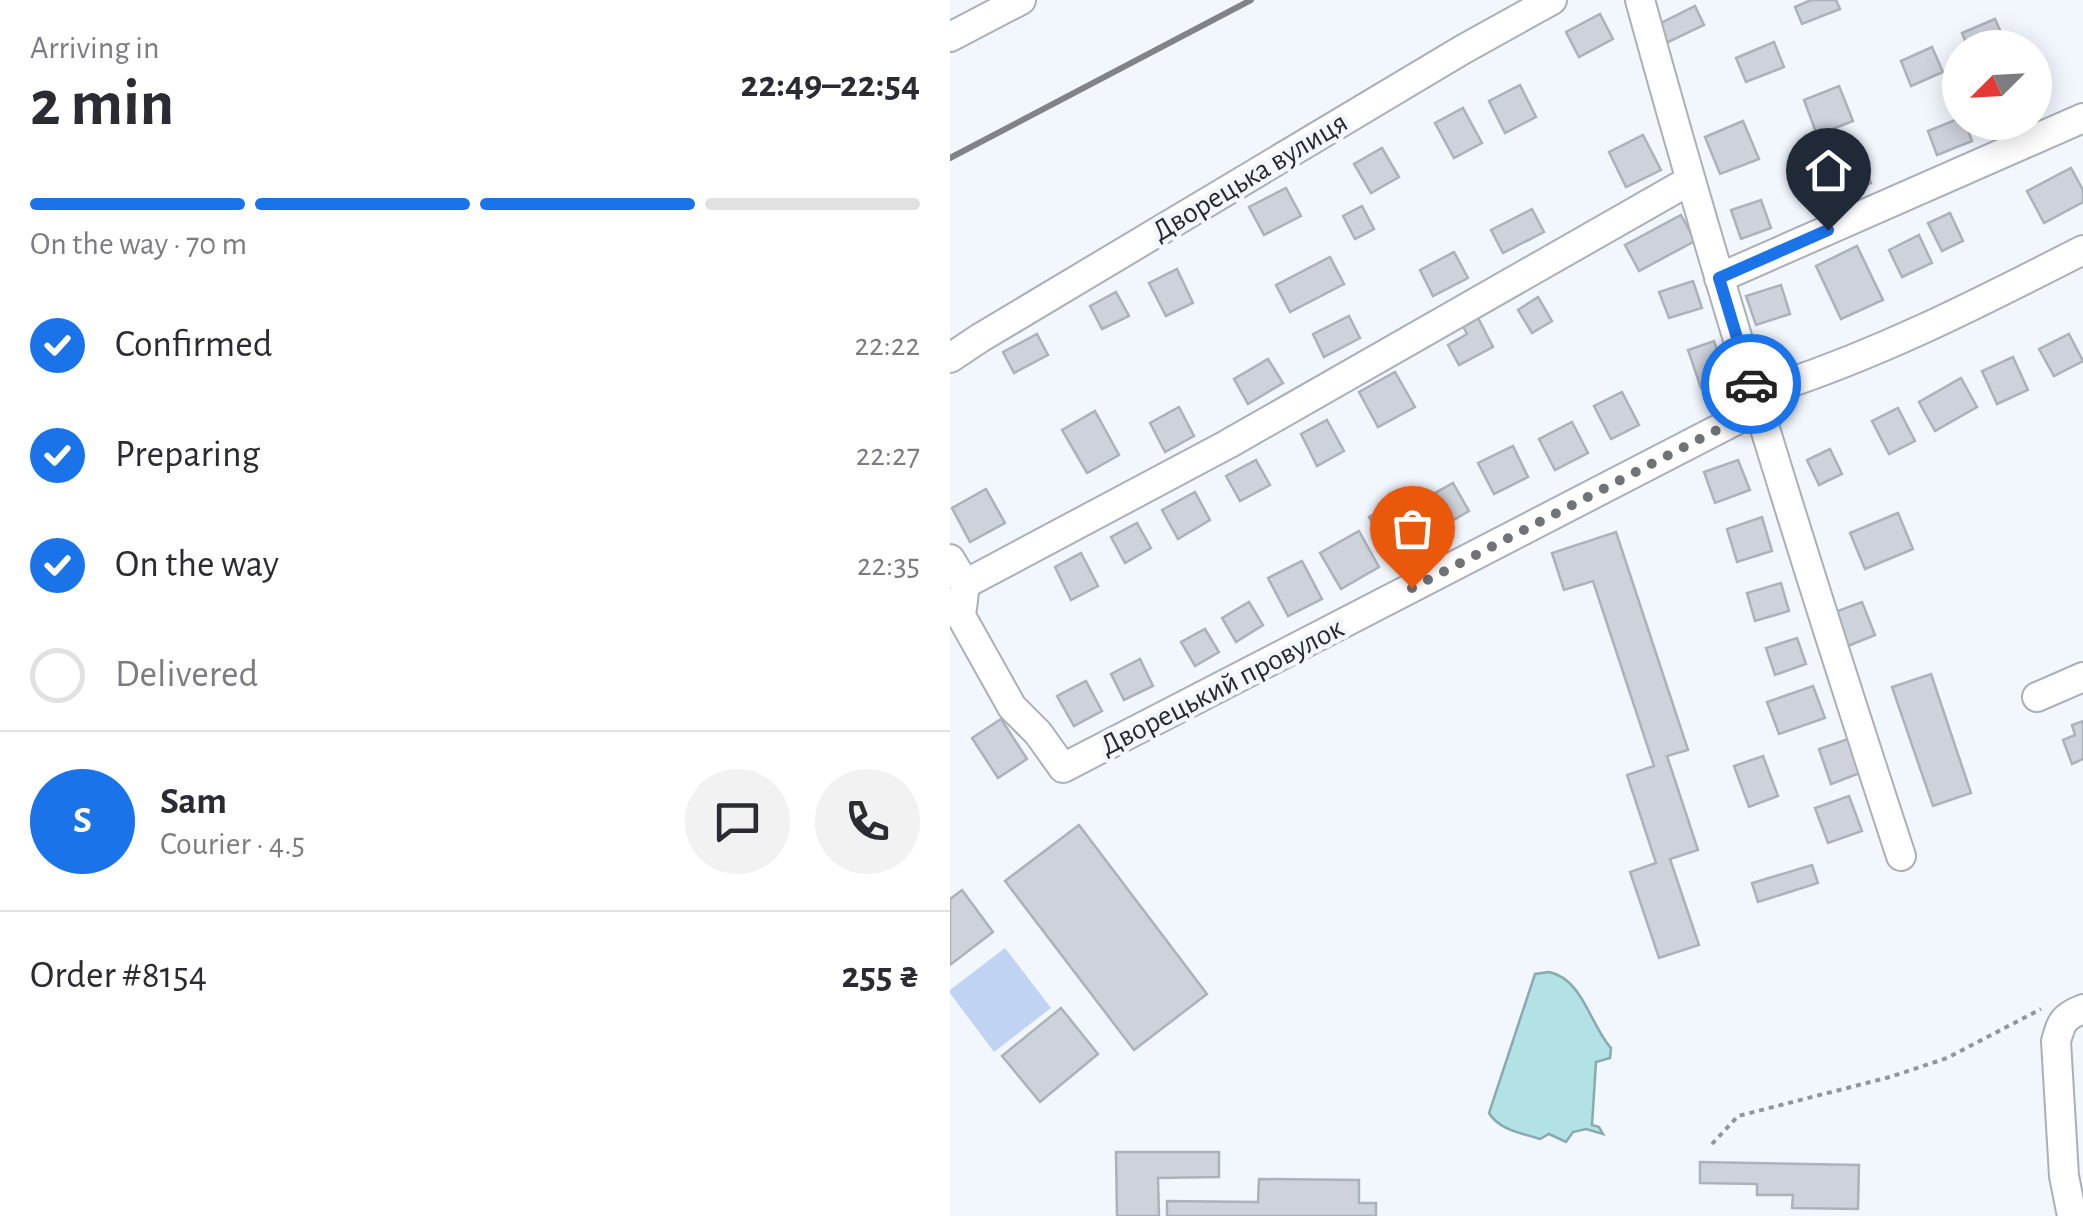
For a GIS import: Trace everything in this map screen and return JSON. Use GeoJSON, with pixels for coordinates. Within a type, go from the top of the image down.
{"type":"FeatureCollection","features":[{"type":"Feature","properties":{"kind":"street"},"geometry":{"type":"LineString","coordinates":[[950,36],[1021,0]]}},
{"type":"Feature","properties":{"kind":"street","name":"Дворецька вулиця"},"geometry":{"type":"LineString","coordinates":[[950,358],[1552,0]]}},
{"type":"Feature","properties":{"kind":"street"},"geometry":{"type":"LineString","coordinates":[[1640,0],[1757,404],[1901,856]]}},
{"type":"Feature","properties":{"kind":"street"},"geometry":{"type":"LineString","coordinates":[[1719,278],[2083,118]]}},
{"type":"Feature","properties":{"kind":"street"},"geometry":{"type":"LineString","coordinates":[[957,571],[1228,444],[1690,181]]}},
{"type":"Feature","properties":{"kind":"street","name":"Дворецький провулок"},"geometry":{"type":"LineString","coordinates":[[957,571],[961,616],[1012,707],[1063,768],[1744,416],[1765,391],[1828,371],[1898,342],[2083,250]]}},
{"type":"Feature","properties":{"kind":"street"},"geometry":{"type":"LineString","coordinates":[[2036,697],[2083,677]]}},
{"type":"Feature","properties":{"kind":"street"},"geometry":{"type":"LineString","coordinates":[[2072,1216],[2064,1176],[2056,1041],[2061,1022],[2083,1009]]}},
{"type":"Feature","properties":{"kind":"path"},"geometry":{"type":"LineString","coordinates":[[1712,1144],[1738,1116],[1947,1058],[2048,1005]]}},
{"type":"Feature","properties":{"kind":"shaded area"},"geometry":{"type":"Polygon","coordinates":[[[1005,948],[1051,1008],[994,1052],[950,990],[1005,948]]]}},
{"type":"Feature","properties":{"kind":"shaded area"},"geometry":{"type":"Polygon","coordinates":[[[1549,972],[1561,976],[1578,993],[1611,1048],[1610,1058],[1596,1062],[1592,1125],[1603,1134],[1586,1129],[1573,1132],[1566,1142],[1549,1134],[1540,1139],[1512,1130],[1489,1113],[1535,974],[1549,972]]]}},
{"type":"Feature","properties":{"kind":"building"},"geometry":{"type":"Polygon","coordinates":[[[1811,0],[1836,0],[1840,9],[1802,24],[1795,7],[1811,0]]]}},
{"type":"Feature","properties":{"kind":"building"},"geometry":{"type":"Polygon","coordinates":[[[1695,6],[1704,25],[1666,43],[1657,25],[1695,6]]]}},
{"type":"Feature","properties":{"kind":"building"},"geometry":{"type":"Polygon","coordinates":[[[1600,14],[1613,39],[1579,57],[1566,32],[1600,14]]]}},
{"type":"Feature","properties":{"kind":"building"},"geometry":{"type":"Polygon","coordinates":[[[1995,19],[2000,30],[1969,30],[1995,19]]]}},
{"type":"Feature","properties":{"kind":"building"},"geometry":{"type":"Polygon","coordinates":[[[1774,42],[1784,67],[1746,82],[1736,58],[1774,42]]]}},
{"type":"Feature","properties":{"kind":"building"},"geometry":{"type":"Polygon","coordinates":[[[1932,47],[1942,72],[1911,86],[1901,61],[1932,47]]]}},
{"type":"Feature","properties":{"kind":"building"},"geometry":{"type":"Polygon","coordinates":[[[1520,85],[1536,117],[1505,133],[1489,101],[1520,85]]]}},
{"type":"Feature","properties":{"kind":"building"},"geometry":{"type":"Polygon","coordinates":[[[1839,86],[1853,121],[1817,135],[1804,100],[1839,86]]]}},
{"type":"Feature","properties":{"kind":"building"},"geometry":{"type":"Polygon","coordinates":[[[1463,108],[1482,143],[1454,158],[1435,123],[1463,108]]]}},
{"type":"Feature","properties":{"kind":"building"},"geometry":{"type":"Polygon","coordinates":[[[1743,121],[1759,159],[1720,174],[1705,137],[1743,121]]]}},
{"type":"Feature","properties":{"kind":"building"},"geometry":{"type":"Polygon","coordinates":[[[1942,125],[1942,140],[1972,141],[1937,155],[1928,131],[1942,125]]]}},
{"type":"Feature","properties":{"kind":"building"},"geometry":{"type":"Polygon","coordinates":[[[1643,135],[1661,170],[1626,187],[1609,152],[1643,135]]]}},
{"type":"Feature","properties":{"kind":"building"},"geometry":{"type":"Polygon","coordinates":[[[1382,148],[1399,177],[1371,193],[1354,164],[1382,148]]]}},
{"type":"Feature","properties":{"kind":"building"},"geometry":{"type":"Polygon","coordinates":[[[1857,152],[1871,183],[1837,198],[1823,167],[1857,152]]]}},
{"type":"Feature","properties":{"kind":"building"},"geometry":{"type":"Polygon","coordinates":[[[2071,168],[2083,190],[2083,202],[2044,223],[2027,191],[2071,168]]]}},
{"type":"Feature","properties":{"kind":"building"},"geometry":{"type":"Polygon","coordinates":[[[1286,188],[1301,216],[1264,235],[1249,207],[1286,188]]]}},
{"type":"Feature","properties":{"kind":"building"},"geometry":{"type":"Polygon","coordinates":[[[1761,200],[1771,228],[1741,239],[1731,210],[1761,200]]]}},
{"type":"Feature","properties":{"kind":"building"},"geometry":{"type":"Polygon","coordinates":[[[1362,206],[1374,229],[1355,239],[1343,216],[1362,206]]]}},
{"type":"Feature","properties":{"kind":"building"},"geometry":{"type":"Polygon","coordinates":[[[1532,209],[1544,232],[1503,253],[1491,230],[1532,209]]]}},
{"type":"Feature","properties":{"kind":"building"},"geometry":{"type":"Polygon","coordinates":[[[1950,213],[1963,241],[1942,251],[1928,223],[1950,213]]]}},
{"type":"Feature","properties":{"kind":"building"},"geometry":{"type":"Polygon","coordinates":[[[1681,215],[1695,241],[1639,271],[1625,245],[1681,215]]]}},
{"type":"Feature","properties":{"kind":"building"},"geometry":{"type":"Polygon","coordinates":[[[1919,235],[1932,263],[1902,277],[1889,250],[1919,235]]]}},
{"type":"Feature","properties":{"kind":"building"},"geometry":{"type":"Polygon","coordinates":[[[1857,246],[1883,300],[1841,319],[1816,266],[1857,246]]]}},
{"type":"Feature","properties":{"kind":"building"},"geometry":{"type":"Polygon","coordinates":[[[1454,252],[1468,278],[1433,296],[1420,270],[1454,252]]]}},
{"type":"Feature","properties":{"kind":"building"},"geometry":{"type":"Polygon","coordinates":[[[1330,257],[1344,284],[1290,312],[1276,285],[1330,257]]]}},
{"type":"Feature","properties":{"kind":"building"},"geometry":{"type":"Polygon","coordinates":[[[1177,269],[1193,303],[1166,316],[1149,283],[1177,269]]]}},
{"type":"Feature","properties":{"kind":"building"},"geometry":{"type":"Polygon","coordinates":[[[1693,281],[1702,308],[1669,318],[1659,292],[1693,281]]]}},
{"type":"Feature","properties":{"kind":"building"},"geometry":{"type":"Polygon","coordinates":[[[1781,285],[1790,314],[1756,325],[1746,296],[1781,285]]]}},
{"type":"Feature","properties":{"kind":"building"},"geometry":{"type":"Polygon","coordinates":[[[1116,292],[1129,316],[1102,329],[1090,306],[1116,292]]]}},
{"type":"Feature","properties":{"kind":"building"},"geometry":{"type":"Polygon","coordinates":[[[1538,297],[1552,321],[1532,333],[1518,310],[1538,297]]]}},
{"type":"Feature","properties":{"kind":"building"},"geometry":{"type":"Polygon","coordinates":[[[1476,314],[1493,347],[1459,365],[1448,345],[1467,334],[1461,322],[1476,314]]]}},
{"type":"Feature","properties":{"kind":"building"},"geometry":{"type":"Polygon","coordinates":[[[1349,316],[1360,338],[1324,357],[1313,334],[1349,316]]]}},
{"type":"Feature","properties":{"kind":"building"},"geometry":{"type":"Polygon","coordinates":[[[1037,334],[1048,355],[1014,373],[1003,352],[1037,334]]]}},
{"type":"Feature","properties":{"kind":"building"},"geometry":{"type":"Polygon","coordinates":[[[2069,334],[2083,361],[2054,376],[2039,349],[2069,334]]]}},
{"type":"Feature","properties":{"kind":"building"},"geometry":{"type":"Polygon","coordinates":[[[1714,341],[1727,379],[1701,388],[1688,350],[1714,341]]]}},
{"type":"Feature","properties":{"kind":"building"},"geometry":{"type":"Polygon","coordinates":[[[2013,357],[2028,390],[1997,404],[1982,371],[2013,357]]]}},
{"type":"Feature","properties":{"kind":"building"},"geometry":{"type":"Polygon","coordinates":[[[1268,359],[1283,383],[1248,404],[1234,379],[1268,359]]]}},
{"type":"Feature","properties":{"kind":"building"},"geometry":{"type":"Polygon","coordinates":[[[1395,372],[1415,407],[1378,427],[1359,392],[1395,372]]]}},
{"type":"Feature","properties":{"kind":"building"},"geometry":{"type":"Polygon","coordinates":[[[1961,378],[1977,407],[1935,431],[1919,402],[1961,378]]]}},
{"type":"Feature","properties":{"kind":"building"},"geometry":{"type":"Polygon","coordinates":[[[1622,392],[1639,425],[1611,439],[1594,406],[1622,392]]]}},
{"type":"Feature","properties":{"kind":"building"},"geometry":{"type":"Polygon","coordinates":[[[1179,407],[1194,436],[1165,452],[1150,423],[1179,407]]]}},
{"type":"Feature","properties":{"kind":"building"},"geometry":{"type":"Polygon","coordinates":[[[1898,408],[1915,441],[1889,454],[1872,421],[1898,408]]]}},
{"type":"Feature","properties":{"kind":"building"},"geometry":{"type":"Polygon","coordinates":[[[1095,411],[1119,455],[1087,473],[1062,430],[1095,411]]]}},
{"type":"Feature","properties":{"kind":"building"},"geometry":{"type":"Polygon","coordinates":[[[1327,420],[1344,451],[1317,466],[1301,434],[1327,420]]]}},
{"type":"Feature","properties":{"kind":"building"},"geometry":{"type":"Polygon","coordinates":[[[1572,422],[1588,453],[1555,470],[1539,439],[1572,422]]]}},
{"type":"Feature","properties":{"kind":"building"},"geometry":{"type":"Polygon","coordinates":[[[1513,446],[1528,477],[1494,494],[1478,463],[1513,446]]]}},
{"type":"Feature","properties":{"kind":"building"},"geometry":{"type":"Polygon","coordinates":[[[1830,449],[1842,474],[1819,485],[1807,460],[1830,449]]]}},
{"type":"Feature","properties":{"kind":"building"},"geometry":{"type":"Polygon","coordinates":[[[1256,460],[1270,485],[1240,501],[1226,476],[1256,460]]]}},
{"type":"Feature","properties":{"kind":"building"},"geometry":{"type":"Polygon","coordinates":[[[1738,460],[1750,490],[1715,503],[1704,472],[1738,460]]]}},
{"type":"Feature","properties":{"kind":"building"},"geometry":{"type":"Polygon","coordinates":[[[1453,483],[1469,511],[1436,530],[1419,502],[1453,483]]]}},
{"type":"Feature","properties":{"kind":"building"},"geometry":{"type":"Polygon","coordinates":[[[986,489],[1005,523],[970,542],[952,508],[986,489]]]}},
{"type":"Feature","properties":{"kind":"building"},"geometry":{"type":"Polygon","coordinates":[[[1195,492],[1210,520],[1178,539],[1162,510],[1195,492]]]}},
{"type":"Feature","properties":{"kind":"building"},"geometry":{"type":"Polygon","coordinates":[[[1398,501],[1422,542],[1392,559],[1369,517],[1398,501]]]}},
{"type":"Feature","properties":{"kind":"building"},"geometry":{"type":"Polygon","coordinates":[[[1898,513],[1913,549],[1865,569],[1850,533],[1898,513]]]}},
{"type":"Feature","properties":{"kind":"building"},"geometry":{"type":"Polygon","coordinates":[[[1762,517],[1772,551],[1737,562],[1727,529],[1762,517]]]}},
{"type":"Feature","properties":{"kind":"building"},"geometry":{"type":"Polygon","coordinates":[[[1137,523],[1151,548],[1125,563],[1111,537],[1137,523]]]}},
{"type":"Feature","properties":{"kind":"building"},"geometry":{"type":"Polygon","coordinates":[[[1359,531],[1379,567],[1341,589],[1320,553],[1359,531]]]}},
{"type":"Feature","properties":{"kind":"building"},"geometry":{"type":"Polygon","coordinates":[[[1616,532],[1688,750],[1667,756],[1698,850],[1670,859],[1699,945],[1659,958],[1630,872],[1656,863],[1627,775],[1654,766],[1593,581],[1564,590],[1552,553],[1616,532]]]}},
{"type":"Feature","properties":{"kind":"building"},"geometry":{"type":"Polygon","coordinates":[[[1081,553],[1098,586],[1071,600],[1055,567],[1081,553]]]}},
{"type":"Feature","properties":{"kind":"building"},"geometry":{"type":"Polygon","coordinates":[[[1302,561],[1322,599],[1288,616],[1268,578],[1302,561]]]}},
{"type":"Feature","properties":{"kind":"building"},"geometry":{"type":"Polygon","coordinates":[[[1781,583],[1789,611],[1755,621],[1747,593],[1781,583]]]}},
{"type":"Feature","properties":{"kind":"building"},"geometry":{"type":"Polygon","coordinates":[[[1249,602],[1263,625],[1236,642],[1222,618],[1249,602]]]}},
{"type":"Feature","properties":{"kind":"building"},"geometry":{"type":"Polygon","coordinates":[[[1862,602],[1875,635],[1848,646],[1835,612],[1862,602]]]}},
{"type":"Feature","properties":{"kind":"building"},"geometry":{"type":"Polygon","coordinates":[[[1205,629],[1219,652],[1195,666],[1181,642],[1205,629]]]}},
{"type":"Feature","properties":{"kind":"building"},"geometry":{"type":"Polygon","coordinates":[[[1797,638],[1806,664],[1775,675],[1766,648],[1797,638]]]}},
{"type":"Feature","properties":{"kind":"building"},"geometry":{"type":"Polygon","coordinates":[[[1140,659],[1153,686],[1124,700],[1111,674],[1140,659]]]}},
{"type":"Feature","properties":{"kind":"building"},"geometry":{"type":"Polygon","coordinates":[[[1931,674],[1971,793],[1933,806],[1892,687],[1931,674]]]}},
{"type":"Feature","properties":{"kind":"building"},"geometry":{"type":"Polygon","coordinates":[[[1086,681],[1102,711],[1074,726],[1057,696],[1086,681]]]}},
{"type":"Feature","properties":{"kind":"building"},"geometry":{"type":"Polygon","coordinates":[[[1813,686],[1825,718],[1779,734],[1767,702],[1813,686]]]}},
{"type":"Feature","properties":{"kind":"building"},"geometry":{"type":"Polygon","coordinates":[[[1001,719],[1027,759],[998,778],[972,738],[1001,719]]]}},
{"type":"Feature","properties":{"kind":"building"},"geometry":{"type":"Polygon","coordinates":[[[2083,721],[2083,759],[2072,764],[2063,740],[2075,735],[2072,725],[2083,721]]]}},
{"type":"Feature","properties":{"kind":"building"},"geometry":{"type":"Polygon","coordinates":[[[1848,739],[1860,773],[1831,784],[1819,749],[1848,739]]]}},
{"type":"Feature","properties":{"kind":"building"},"geometry":{"type":"Polygon","coordinates":[[[1763,756],[1778,796],[1749,807],[1734,766],[1763,756]]]}},
{"type":"Feature","properties":{"kind":"building"},"geometry":{"type":"Polygon","coordinates":[[[1849,796],[1862,831],[1828,843],[1815,808],[1849,796]]]}},
{"type":"Feature","properties":{"kind":"building"},"geometry":{"type":"Polygon","coordinates":[[[1079,825],[1207,994],[1134,1050],[1005,881],[1079,825]]]}},
{"type":"Feature","properties":{"kind":"building"},"geometry":{"type":"Polygon","coordinates":[[[1812,865],[1818,883],[1758,902],[1752,883],[1812,865]]]}},
{"type":"Feature","properties":{"kind":"building"},"geometry":{"type":"Polygon","coordinates":[[[962,890],[993,932],[950,965],[950,899],[962,890]]]}},
{"type":"Feature","properties":{"kind":"building"},"geometry":{"type":"Polygon","coordinates":[[[1061,1008],[1098,1054],[1040,1102],[1002,1056],[1061,1008]]]}},
{"type":"Feature","properties":{"kind":"building"},"geometry":{"type":"Polygon","coordinates":[[[1116,1152],[1219,1152],[1219,1177],[1158,1178],[1159,1216],[1117,1216],[1116,1152]]]}},
{"type":"Feature","properties":{"kind":"building"},"geometry":{"type":"Polygon","coordinates":[[[1700,1162],[1859,1165],[1858,1209],[1792,1208],[1793,1195],[1757,1195],[1757,1184],[1700,1183],[1700,1162]]]}},
{"type":"Feature","properties":{"kind":"building"},"geometry":{"type":"Polygon","coordinates":[[[1259,1179],[1359,1180],[1359,1203],[1376,1203],[1376,1216],[1167,1216],[1167,1201],[1258,1202],[1259,1179]]]}},
{"type":"Feature","properties":{"kind":"railway"},"geometry":{"type":"LineString","coordinates":[[950,158],[1251,0]]}},
{"type":"Feature","properties":{"kind":"way so far"},"geometry":{"type":"LineString","coordinates":[[1412,588],[1744,416],[1757,404],[1751,384]]}},
{"type":"Feature","properties":{"kind":"route"},"geometry":{"type":"LineString","coordinates":[[1751,384],[1719,278],[1828,230]]}}]}
